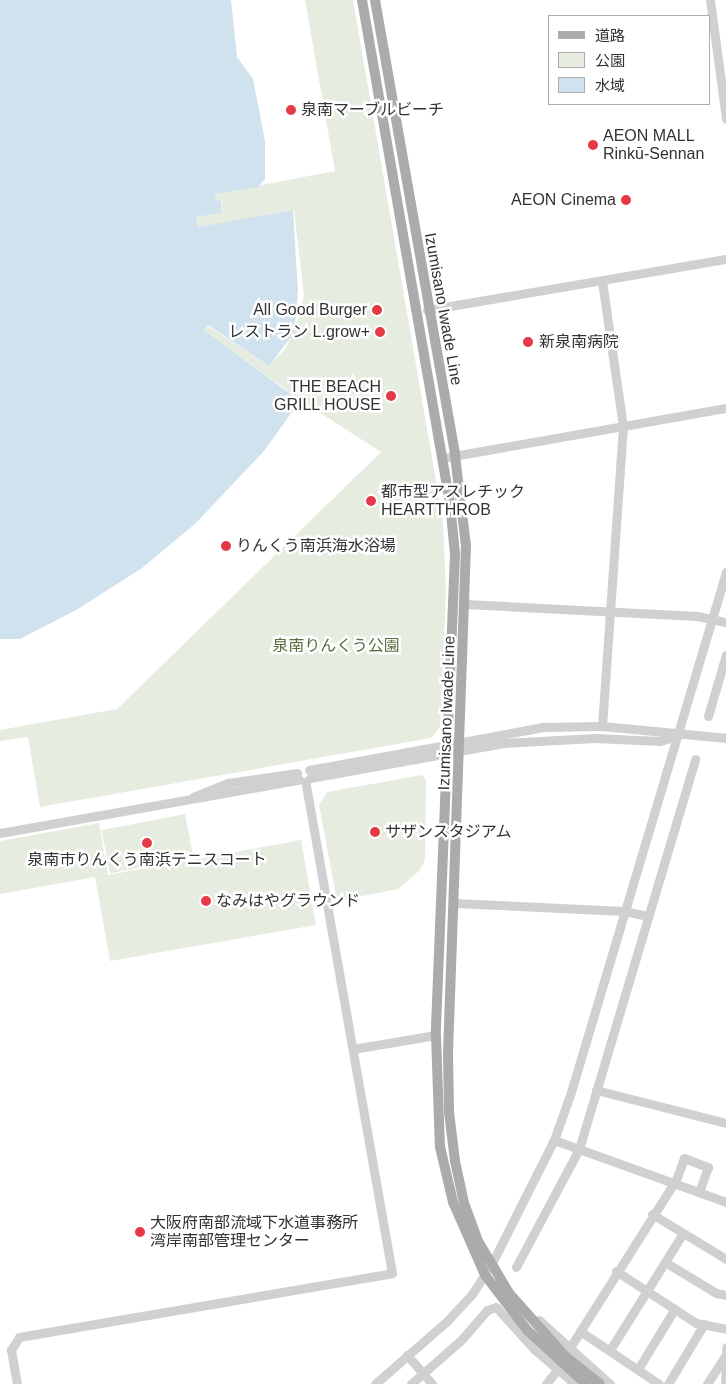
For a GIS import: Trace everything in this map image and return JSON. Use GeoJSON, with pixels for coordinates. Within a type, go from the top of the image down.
{"type":"FeatureCollection","features":[{"type":"Feature","properties":{"kind":"main road","name":"Izumisano Iwade Line"},"geometry":{"type":"LineString","coordinates":[[362,0],[442,458],[456,554],[436,1035],[440,1148],[453,1202],[485,1275],[527,1330],[586,1384]]}},
{"type":"Feature","properties":{"kind":"main road","name":"Izumisano Iwade Line"},"geometry":{"type":"LineString","coordinates":[[375,0],[455,456],[466,545],[461,747],[448,1053],[449,1112],[464,1203],[478,1241],[491,1265],[509,1293],[566,1357],[600,1384]]}},
{"type":"Feature","properties":{"kind":"street"},"geometry":{"type":"LineString","coordinates":[[710,0],[726,119]]}},
{"type":"Feature","properties":{"kind":"street"},"geometry":{"type":"LineString","coordinates":[[428,310],[726,259]]}},
{"type":"Feature","properties":{"kind":"street"},"geometry":{"type":"LineString","coordinates":[[602,280],[623,426],[612,612],[602,726]]}},
{"type":"Feature","properties":{"kind":"street"},"geometry":{"type":"LineString","coordinates":[[442,458],[726,408]]}},
{"type":"Feature","properties":{"kind":"street"},"geometry":{"type":"LineString","coordinates":[[375,1384],[447,1321],[485,1275],[554,1140],[726,572]]}},
{"type":"Feature","properties":{"kind":"street"},"geometry":{"type":"LineString","coordinates":[[466,604],[713,618],[726,622]]}},
{"type":"Feature","properties":{"kind":"street"},"geometry":{"type":"LineString","coordinates":[[708,716],[726,655]]}},
{"type":"Feature","properties":{"kind":"street"},"geometry":{"type":"LineString","coordinates":[[0,833],[190,799],[228,783],[304,776],[449,750],[543,727],[602,726],[678,735],[726,738]]}},
{"type":"Feature","properties":{"kind":"street"},"geometry":{"type":"LineString","coordinates":[[461,747],[545,739],[660,741],[678,735]]}},
{"type":"Feature","properties":{"kind":"street"},"geometry":{"type":"LineString","coordinates":[[516,1267],[579,1149],[695,759]]}},
{"type":"Feature","properties":{"kind":"street"},"geometry":{"type":"LineString","coordinates":[[17,1384],[11,1350],[19,1338],[392,1273],[304,776]]}},
{"type":"Feature","properties":{"kind":"street"},"geometry":{"type":"LineString","coordinates":[[455,903],[624,911],[648,916]]}},
{"type":"Feature","properties":{"kind":"street"},"geometry":{"type":"LineString","coordinates":[[353,1049],[436,1035]]}},
{"type":"Feature","properties":{"kind":"street"},"geometry":{"type":"LineString","coordinates":[[596,1090],[726,1123]]}},
{"type":"Feature","properties":{"kind":"street"},"geometry":{"type":"LineString","coordinates":[[554,1140],[726,1202]]}},
{"type":"Feature","properties":{"kind":"street"},"geometry":{"type":"LineString","coordinates":[[568,1349],[673,1182],[684,1158],[708,1166],[699,1192]]}},
{"type":"Feature","properties":{"kind":"street"},"geometry":{"type":"LineString","coordinates":[[652,1214],[726,1260]]}},
{"type":"Feature","properties":{"kind":"street"},"geometry":{"type":"LineString","coordinates":[[610,1350],[683,1233]]}},
{"type":"Feature","properties":{"kind":"street"},"geometry":{"type":"LineString","coordinates":[[665,1262],[716,1293],[726,1295]]}},
{"type":"Feature","properties":{"kind":"street"},"geometry":{"type":"LineString","coordinates":[[616,1271],[674,1310],[704,1324],[726,1329]]}},
{"type":"Feature","properties":{"kind":"street"},"geometry":{"type":"LineString","coordinates":[[509,1293],[568,1349],[610,1384]]}},
{"type":"Feature","properties":{"kind":"street"},"geometry":{"type":"LineString","coordinates":[[411,1384],[424,1374],[487,1310],[496,1307],[557,1370],[575,1384]]}},
{"type":"Feature","properties":{"kind":"street"},"geometry":{"type":"LineString","coordinates":[[638,1369],[674,1310]]}},
{"type":"Feature","properties":{"kind":"street"},"geometry":{"type":"LineString","coordinates":[[668,1384],[704,1324]]}},
{"type":"Feature","properties":{"kind":"street"},"geometry":{"type":"LineString","coordinates":[[580,1331],[659,1384]]}},
{"type":"Feature","properties":{"kind":"street"},"geometry":{"type":"LineString","coordinates":[[707,1384],[726,1351]]}},
{"type":"Feature","properties":{"kind":"street"},"geometry":{"type":"LineString","coordinates":[[725,1384],[726,1351]]}},
{"type":"Feature","properties":{"kind":"street"},"geometry":{"type":"LineString","coordinates":[[407,1355],[432,1384]]}},
{"type":"Feature","properties":{"kind":"street"},"geometry":{"type":"LineString","coordinates":[[546,1384],[557,1370]]}},
{"type":"Feature","properties":{"kind":"green space","name":"泉南りんくう公園"},"geometry":{"type":"Polygon","coordinates":[[[305,0],[353,0],[443,521],[446,593],[440,727],[431,738],[40,807],[28,737],[0,741],[0,730],[117,709],[381,452],[300,400],[204,330],[208,326],[269,366],[286,348],[299,317],[304,296],[294,210],[198,227],[196,217],[221,213],[222,200],[216,201],[215,194],[335,171],[305,0]]]}},
{"type":"Feature","properties":{"kind":"green space","name":"サザンスタジアム"},"geometry":{"type":"Polygon","coordinates":[[[422,775],[426,780],[425,860],[419,871],[398,889],[337,901],[319,805],[327,792],[422,775]]]}},
{"type":"Feature","properties":{"kind":"green space","name":"泉南市りんくう南浜テニスコート"},"geometry":{"type":"Polygon","coordinates":[[[185,814],[193,857],[110,873],[102,830],[185,814]]]}},
{"type":"Feature","properties":{"kind":"green space","name":"なみはやグラウンド"},"geometry":{"type":"Polygon","coordinates":[[[99,823],[108,875],[301,840],[316,925],[110,961],[95,877],[0,894],[0,841],[99,823]]]}},
{"type":"Feature","properties":{"kind":"water"},"geometry":{"type":"Polygon","coordinates":[[[0,0],[231,0],[237,57],[253,79],[265,141],[265,179],[258,187],[215,194],[216,201],[221,200],[221,213],[196,217],[198,227],[293,210],[298,292],[294,333],[269,366],[208,325],[204,330],[300,401],[264,451],[195,524],[142,568],[78,609],[20,639],[0,639],[0,0]]]}},
{"type":"Feature","properties":{"kind":"place","name":"泉南マーブルビーチ"},"geometry":{"type":"Point","coordinates":[291,110]}},
{"type":"Feature","properties":{"kind":"place","name":"AEON MALL Rinkū-Sennan"},"geometry":{"type":"Point","coordinates":[593,145]}},
{"type":"Feature","properties":{"kind":"place","name":"AEON Cinema"},"geometry":{"type":"Point","coordinates":[626,200]}},
{"type":"Feature","properties":{"kind":"place","name":"All Good Burger"},"geometry":{"type":"Point","coordinates":[377,310]}},
{"type":"Feature","properties":{"kind":"place","name":"レストラン L.grow+"},"geometry":{"type":"Point","coordinates":[380,332]}},
{"type":"Feature","properties":{"kind":"place","name":"新泉南病院"},"geometry":{"type":"Point","coordinates":[528,342]}},
{"type":"Feature","properties":{"kind":"place","name":"THE BEACH GRILL HOUSE"},"geometry":{"type":"Point","coordinates":[391,396]}},
{"type":"Feature","properties":{"kind":"place","name":"都市型アスレチック HEARTTHROB"},"geometry":{"type":"Point","coordinates":[371,501]}},
{"type":"Feature","properties":{"kind":"place","name":"りんくう南浜海水浴場"},"geometry":{"type":"Point","coordinates":[226,546]}},
{"type":"Feature","properties":{"kind":"place","name":"サザンスタジアム"},"geometry":{"type":"Point","coordinates":[375,832]}},
{"type":"Feature","properties":{"kind":"place","name":"泉南市りんくう南浜テニスコート"},"geometry":{"type":"Point","coordinates":[147,843]}},
{"type":"Feature","properties":{"kind":"place","name":"なみはやグラウンド"},"geometry":{"type":"Point","coordinates":[206,901]}},
{"type":"Feature","properties":{"kind":"place","name":"大阪府南部流域下水道事務所 湾岸南部管理センター"},"geometry":{"type":"Point","coordinates":[140,1232]}}]}
